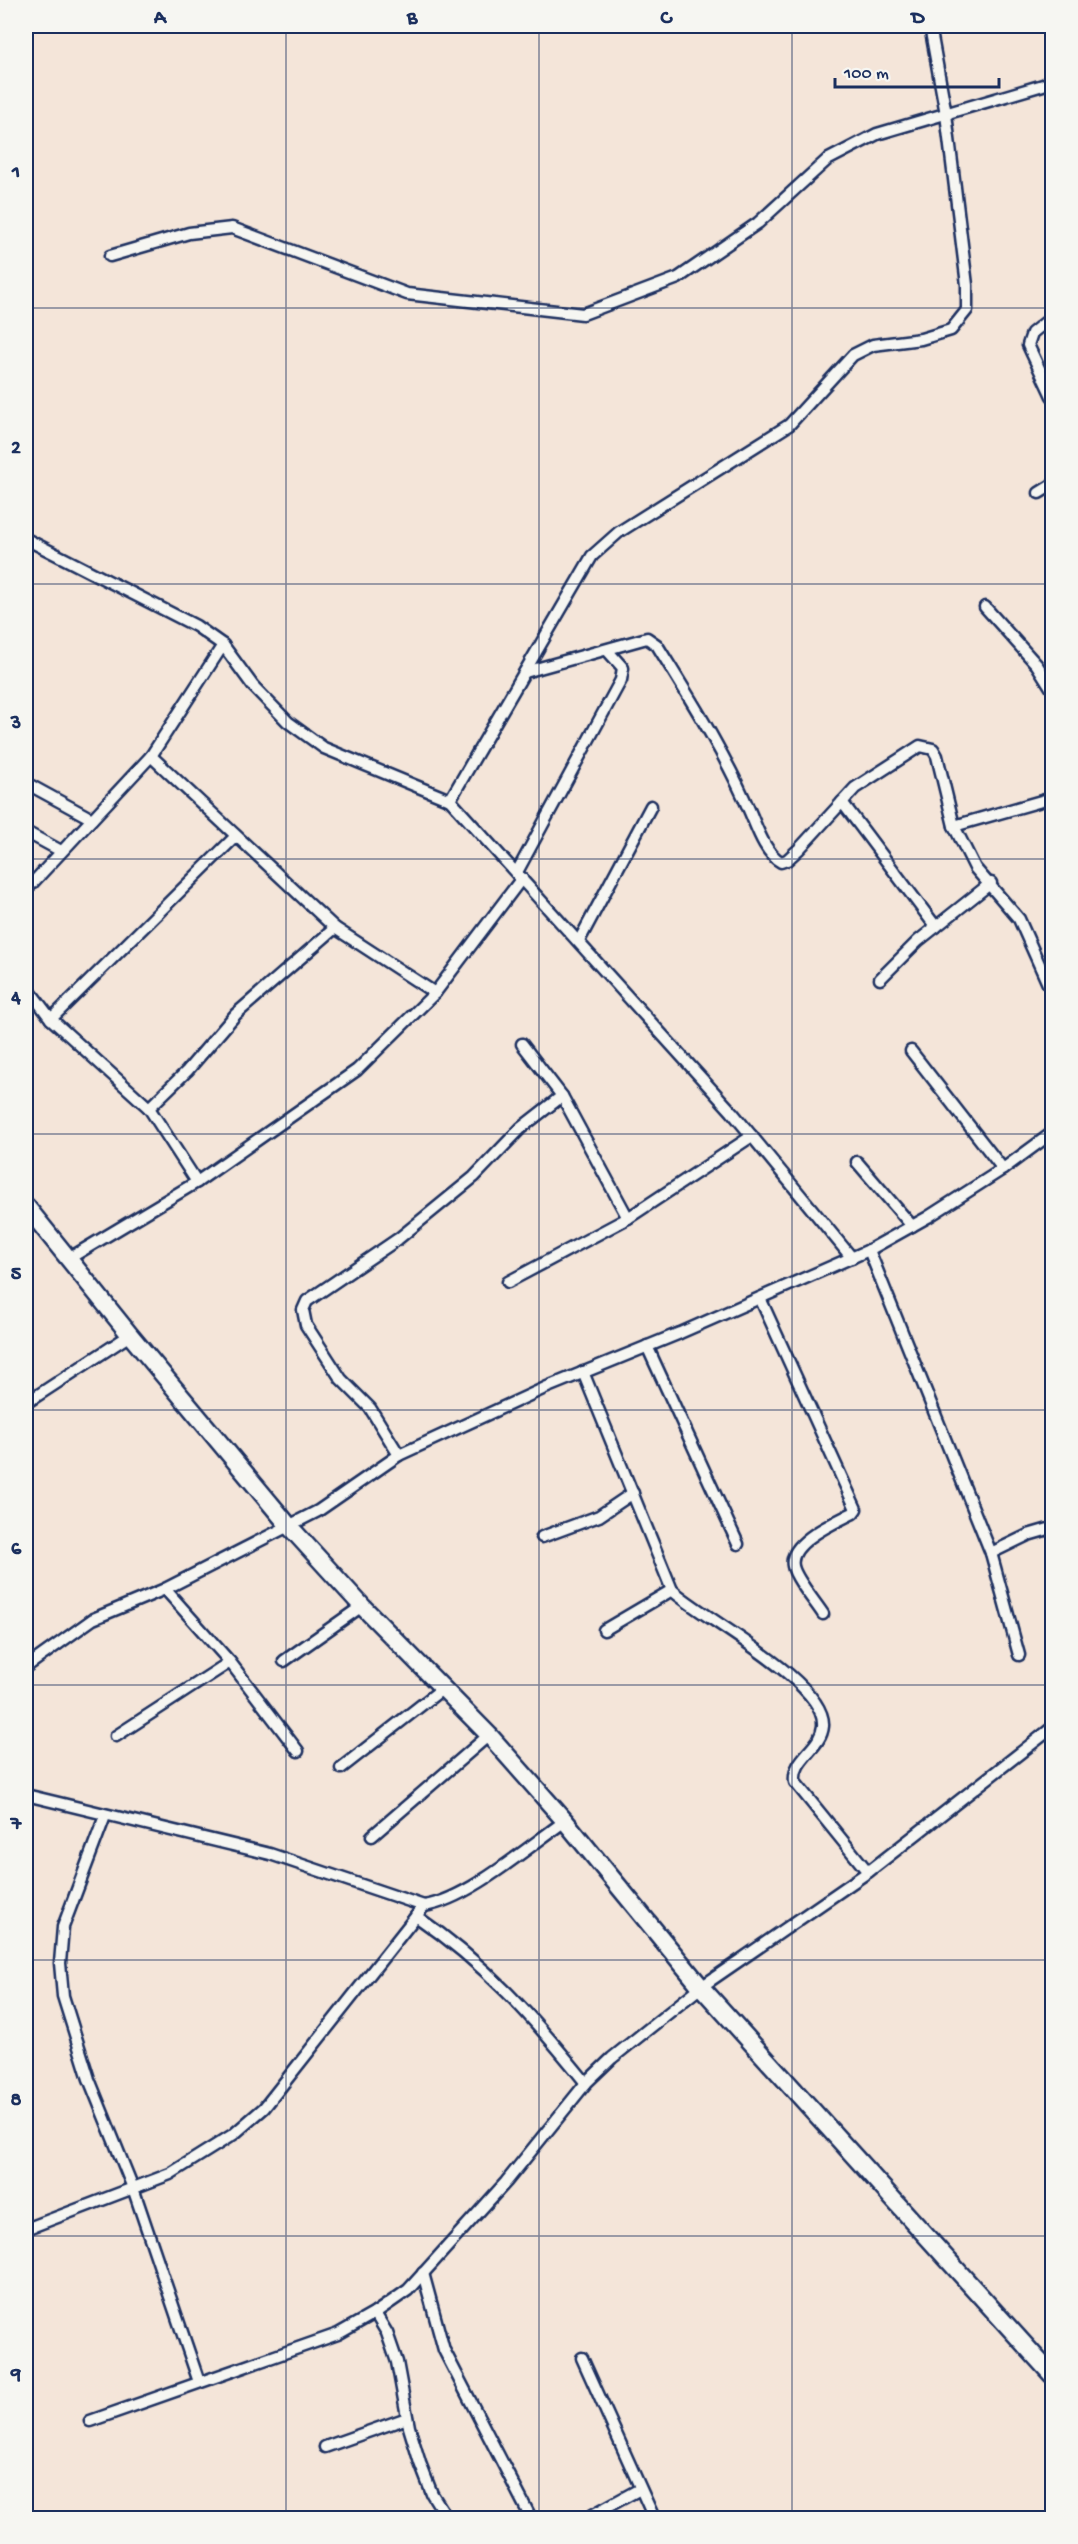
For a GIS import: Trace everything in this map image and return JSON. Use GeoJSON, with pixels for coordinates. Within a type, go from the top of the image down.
{"type":"FeatureCollection","features":[{"type":"Feature","properties":{"kind":"street"},"geometry":{"type":"LineString","coordinates":[[450,800],[592,556],[619,532],[789,426],[853,355],[873,345],[921,339],[951,330],[967,310],[967,285],[946,114],[930,26]]}},
{"type":"Feature","properties":{"kind":"street"},"geometry":{"type":"LineString","coordinates":[[110,256],[189,233],[232,228],[407,294],[584,314],[678,278],[758,223],[827,160],[877,134],[1043,85],[1053,80]]}},
{"type":"Feature","properties":{"kind":"street"},"geometry":{"type":"LineString","coordinates":[[1053,317],[1032,333],[1028,345],[1053,396]]}},
{"type":"Feature","properties":{"kind":"street"},"geometry":{"type":"LineString","coordinates":[[1039,493],[1053,485]]}},
{"type":"Feature","properties":{"kind":"street"},"geometry":{"type":"LineString","coordinates":[[26,540],[196,626],[223,645],[254,686],[288,722],[324,748],[450,800],[579,940],[752,1136],[852,1258]]}},
{"type":"Feature","properties":{"kind":"street"},"geometry":{"type":"LineString","coordinates":[[985,607],[1036,665],[1053,689]]}},
{"type":"Feature","properties":{"kind":"street"},"geometry":{"type":"LineString","coordinates":[[525,672],[647,638],[657,645],[734,775],[773,857],[781,862],[787,860],[855,788],[920,746],[933,749],[937,756],[954,826],[975,868],[1019,919],[1048,984],[1053,987]]}},
{"type":"Feature","properties":{"kind":"street"},"geometry":{"type":"LineString","coordinates":[[26,890],[152,756],[223,645]]}},
{"type":"Feature","properties":{"kind":"street"},"geometry":{"type":"LineString","coordinates":[[68,1259],[197,1182],[357,1070],[435,993],[519,875],[621,680],[623,668],[607,650]]}},
{"type":"Feature","properties":{"kind":"street"},"geometry":{"type":"LineString","coordinates":[[152,756],[335,928],[435,993]]}},
{"type":"Feature","properties":{"kind":"street"},"geometry":{"type":"LineString","coordinates":[[26,783],[92,819]]}},
{"type":"Feature","properties":{"kind":"street"},"geometry":{"type":"LineString","coordinates":[[954,826],[1053,798]]}},
{"type":"Feature","properties":{"kind":"street"},"geometry":{"type":"LineString","coordinates":[[842,802],[936,927]]}},
{"type":"Feature","properties":{"kind":"street"},"geometry":{"type":"LineString","coordinates":[[579,940],[651,806]]}},
{"type":"Feature","properties":{"kind":"street"},"geometry":{"type":"LineString","coordinates":[[26,832],[61,851]]}},
{"type":"Feature","properties":{"kind":"street"},"geometry":{"type":"LineString","coordinates":[[51,1019],[236,836]]}},
{"type":"Feature","properties":{"kind":"street"},"geometry":{"type":"LineString","coordinates":[[880,980],[936,927],[990,884]]}},
{"type":"Feature","properties":{"kind":"street"},"geometry":{"type":"LineString","coordinates":[[149,1108],[187,1071],[236,1014],[335,928]]}},
{"type":"Feature","properties":{"kind":"street"},"geometry":{"type":"LineString","coordinates":[[26,986],[51,1019],[149,1108],[197,1182]]}},
{"type":"Feature","properties":{"kind":"street"},"geometry":{"type":"LineString","coordinates":[[522,1044],[562,1096],[628,1218]]}},
{"type":"Feature","properties":{"kind":"street"},"geometry":{"type":"LineString","coordinates":[[911,1051],[1003,1169]]}},
{"type":"Feature","properties":{"kind":"street"},"geometry":{"type":"LineString","coordinates":[[399,1455],[370,1408],[335,1371],[306,1325],[303,1310],[307,1301],[398,1239],[474,1177],[521,1128],[562,1096]]}},
{"type":"Feature","properties":{"kind":"street"},"geometry":{"type":"LineString","coordinates":[[26,1667],[93,1619],[165,1589],[318,1511],[399,1455],[583,1372],[869,1250],[1003,1169],[1053,1133]]}},
{"type":"Feature","properties":{"kind":"street"},"geometry":{"type":"LineString","coordinates":[[508,1282],[628,1218],[752,1136]]}},
{"type":"Feature","properties":{"kind":"street"},"geometry":{"type":"LineString","coordinates":[[856,1162],[912,1226]]}},
{"type":"Feature","properties":{"kind":"street"},"geometry":{"type":"LineString","coordinates":[[26,1206],[129,1335],[289,1526],[362,1606],[489,1735],[565,1821],[701,1987],[1053,2375]]}},
{"type":"Feature","properties":{"kind":"street"},"geometry":{"type":"LineString","coordinates":[[869,1250],[991,1553],[1019,1655]]}},
{"type":"Feature","properties":{"kind":"street"},"geometry":{"type":"LineString","coordinates":[[760,1298],[856,1509],[854,1514],[812,1534],[794,1556],[793,1567],[823,1614]]}},
{"type":"Feature","properties":{"kind":"street"},"geometry":{"type":"LineString","coordinates":[[26,1403],[129,1335]]}},
{"type":"Feature","properties":{"kind":"street"},"geometry":{"type":"LineString","coordinates":[[647,1346],[738,1544]]}},
{"type":"Feature","properties":{"kind":"street"},"geometry":{"type":"LineString","coordinates":[[583,1372],[672,1590],[688,1604],[748,1642],[817,1704],[823,1726],[819,1736],[796,1766],[795,1782],[868,1872]]}},
{"type":"Feature","properties":{"kind":"street"},"geometry":{"type":"LineString","coordinates":[[542,1537],[599,1516],[633,1493]]}},
{"type":"Feature","properties":{"kind":"street"},"geometry":{"type":"LineString","coordinates":[[991,1553],[1028,1535],[1053,1528]]}},
{"type":"Feature","properties":{"kind":"street"},"geometry":{"type":"LineString","coordinates":[[165,1589],[230,1662],[298,1750]]}},
{"type":"Feature","properties":{"kind":"street"},"geometry":{"type":"LineString","coordinates":[[604,1630],[672,1590]]}},
{"type":"Feature","properties":{"kind":"street"},"geometry":{"type":"LineString","coordinates":[[284,1660],[362,1606]]}},
{"type":"Feature","properties":{"kind":"street"},"geometry":{"type":"LineString","coordinates":[[116,1737],[230,1662]]}},
{"type":"Feature","properties":{"kind":"street"},"geometry":{"type":"LineString","coordinates":[[341,1768],[442,1689]]}},
{"type":"Feature","properties":{"kind":"street"},"geometry":{"type":"LineString","coordinates":[[90,2421],[338,2334],[375,2313],[408,2290],[514,2173],[586,2083],[612,2058],[701,1987],[868,1872],[1053,1728]]}},
{"type":"Feature","properties":{"kind":"street"},"geometry":{"type":"LineString","coordinates":[[372,1836],[489,1735]]}},
{"type":"Feature","properties":{"kind":"street"},"geometry":{"type":"LineString","coordinates":[[26,1795],[270,1854],[423,1906],[439,1904],[468,1888],[565,1821]]}},
{"type":"Feature","properties":{"kind":"street"},"geometry":{"type":"LineString","coordinates":[[105,1815],[63,1927],[60,1963],[63,1996],[89,2079],[133,2188],[199,2382]]}},
{"type":"Feature","properties":{"kind":"street"},"geometry":{"type":"LineString","coordinates":[[26,2229],[179,2168],[234,2134],[264,2108],[423,1906]]}},
{"type":"Feature","properties":{"kind":"street"},"geometry":{"type":"LineString","coordinates":[[416,1916],[450,1939],[509,1992],[586,2083]]}},
{"type":"Feature","properties":{"kind":"street"},"geometry":{"type":"LineString","coordinates":[[423,2273],[444,2350],[531,2518]]}},
{"type":"Feature","properties":{"kind":"street"},"geometry":{"type":"LineString","coordinates":[[375,2313],[387,2333],[397,2362],[407,2418],[432,2494],[444,2513],[442,2518]]}},
{"type":"Feature","properties":{"kind":"street"},"geometry":{"type":"LineString","coordinates":[[582,2358],[654,2518]]}},
{"type":"Feature","properties":{"kind":"street"},"geometry":{"type":"LineString","coordinates":[[325,2447],[407,2418]]}},
{"type":"Feature","properties":{"kind":"street"},"geometry":{"type":"LineString","coordinates":[[587,2518],[640,2489]]}}]}
